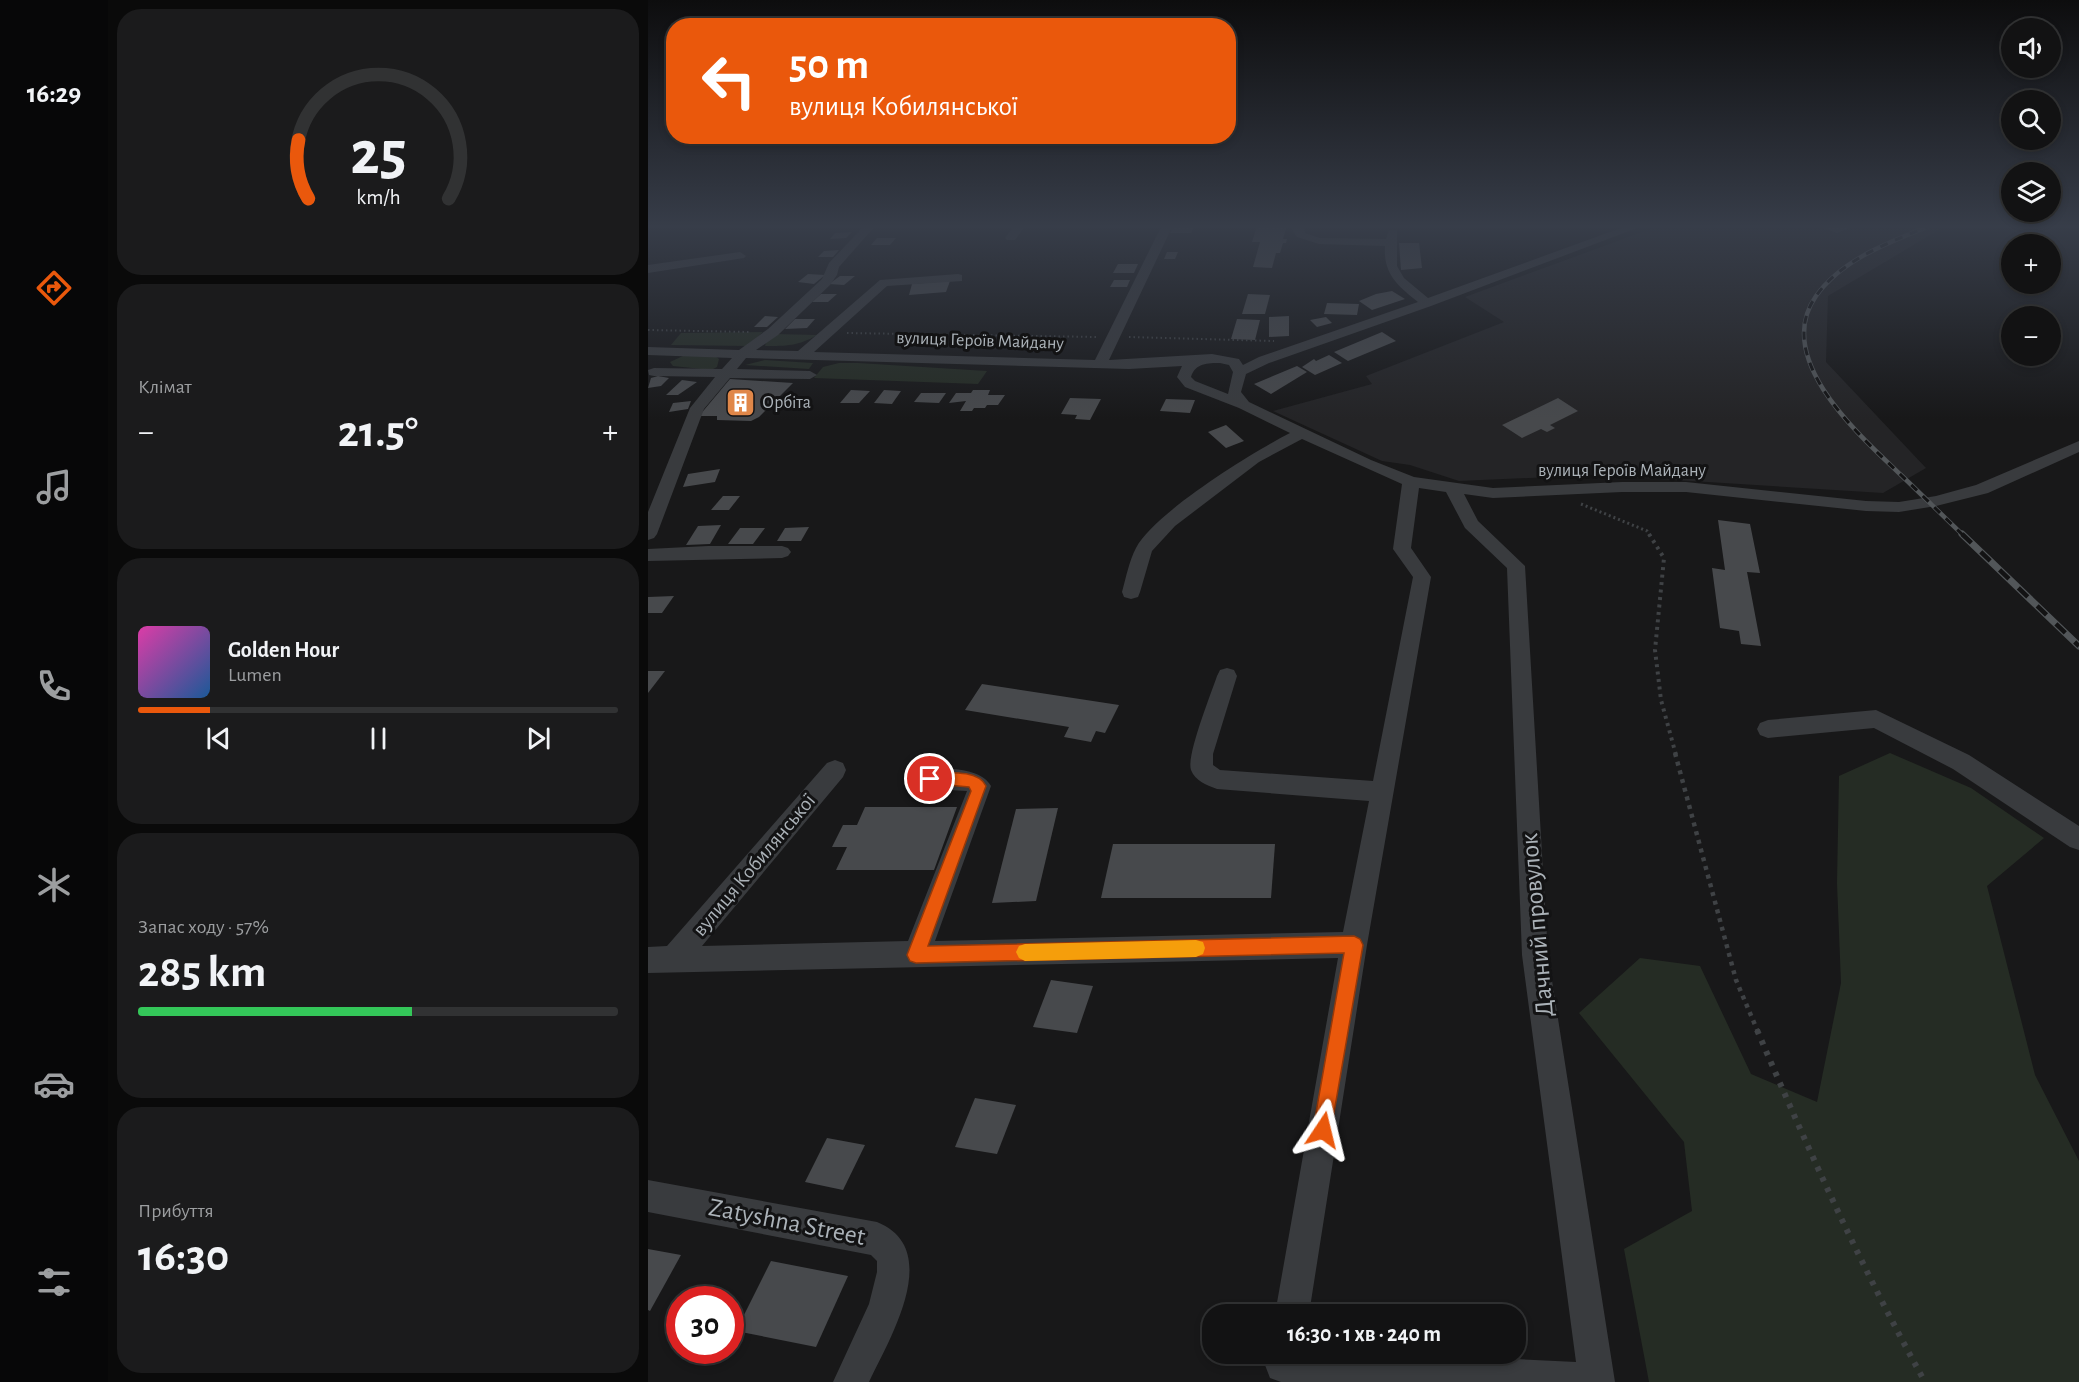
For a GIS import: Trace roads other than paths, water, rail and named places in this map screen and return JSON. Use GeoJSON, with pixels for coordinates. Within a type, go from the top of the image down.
{"type":"FeatureCollection","features":[{"type":"Feature","properties":{"kind":"street"},"geometry":{"type":"LineString","coordinates":[[648,534],[697,408],[743,353],[773,332],[817,289]]}},
{"type":"Feature","properties":{"kind":"street"},"geometry":{"type":"LineString","coordinates":[[802,355],[877,289]]}},
{"type":"Feature","properties":{"kind":"street"},"geometry":{"type":"LineString","coordinates":[[1100,364],[1136,289]]}},
{"type":"Feature","properties":{"kind":"street"},"geometry":{"type":"LineString","coordinates":[[1410,289],[1427,303]]}},
{"type":"Feature","properties":{"kind":"street"},"geometry":{"type":"LineString","coordinates":[[1264,360],[1464,289]]}},
{"type":"Feature","properties":{"kind":"street","name":"вулиця Героїв Майдану"},"geometry":{"type":"LineString","coordinates":[[648,351],[1129,365],[1215,358],[1264,360]]}},
{"type":"Feature","properties":{"kind":"street"},"geometry":{"type":"LineString","coordinates":[[651,375],[679,351]]}},
{"type":"Feature","properties":{"kind":"street"},"geometry":{"type":"LineString","coordinates":[[651,375],[725,374],[806,379],[830,356]]}},
{"type":"Feature","properties":{"kind":"street"},"geometry":{"type":"LineString","coordinates":[[1196,386],[1184,377],[1185,369],[1200,360]]}},
{"type":"Feature","properties":{"kind":"street"},"geometry":{"type":"LineString","coordinates":[[1228,360],[1238,365],[1239,374],[1234,392],[1244,405]]}},
{"type":"Feature","properties":{"kind":"street","name":"вулиця Героїв Майдану"},"geometry":{"type":"LineString","coordinates":[[1196,386],[1224,386],[1239,374],[1264,360]]}},
{"type":"Feature","properties":{"kind":"street","name":"вулиця Героїв Майдану"},"geometry":{"type":"LineString","coordinates":[[1129,365],[1196,386],[1244,405],[1365,463],[1411,482],[1493,493],[1622,487],[1686,487],[1866,506],[1899,507],[1936,501],[1982,489],[2079,446]]}},
{"type":"Feature","properties":{"kind":"street"},"geometry":{"type":"LineString","coordinates":[[1131,592],[1144,549],[1169,522],[1253,459],[1302,433]]}},
{"type":"Feature","properties":{"kind":"street"},"geometry":{"type":"LineString","coordinates":[[1294,1304],[1354,945],[1422,577],[1402,549],[1411,482]]}},
{"type":"Feature","properties":{"kind":"street","name":"Дачний провулок"},"geometry":{"type":"LineString","coordinates":[[1454,489],[1471,524],[1516,566],[1535,955],[1597,1382]]}},
{"type":"Feature","properties":{"kind":"street"},"geometry":{"type":"LineString","coordinates":[[648,555],[782,552]]}},
{"type":"Feature","properties":{"kind":"street"},"geometry":{"type":"LineString","coordinates":[[1227,676],[1202,754],[1201,768],[1207,774],[1217,779],[1383,792]]}},
{"type":"Feature","properties":{"kind":"street"},"geometry":{"type":"LineString","coordinates":[[1768,729],[1876,719],[1961,762],[2079,839]]}},
{"type":"Feature","properties":{"kind":"street","name":"вулиця Кобилянської"},"geometry":{"type":"LineString","coordinates":[[661,960],[835,770]]}},
{"type":"Feature","properties":{"kind":"street"},"geometry":{"type":"LineString","coordinates":[[916,955],[979,791],[979,786],[972,781],[930,779]]}},
{"type":"Feature","properties":{"kind":"street","name":"вулиця Кобилянської"},"geometry":{"type":"LineString","coordinates":[[661,960],[1354,945]]}},
{"type":"Feature","properties":{"kind":"street","name":"Zatyshna Street"},"geometry":{"type":"LineString","coordinates":[[648,1196],[877,1238],[890,1249],[894,1261],[894,1282],[851,1382]]}},
{"type":"Feature","properties":{"kind":"street"},"geometry":{"type":"LineString","coordinates":[[1282,1367],[1597,1382]]}},
{"type":"Feature","properties":{"kind":"railway"},"geometry":{"type":"LineString","coordinates":[[1822,289],[1805,320],[1805,345],[1813,370],[1844,418],[1964,536]]}},
{"type":"Feature","properties":{"kind":"railway"},"geometry":{"type":"LineString","coordinates":[[1962,534],[2079,646]]}},
{"type":"Feature","properties":{"kind":"place","name":"Орбіта"},"geometry":{"type":"Point","coordinates":[741,403]}}]}
